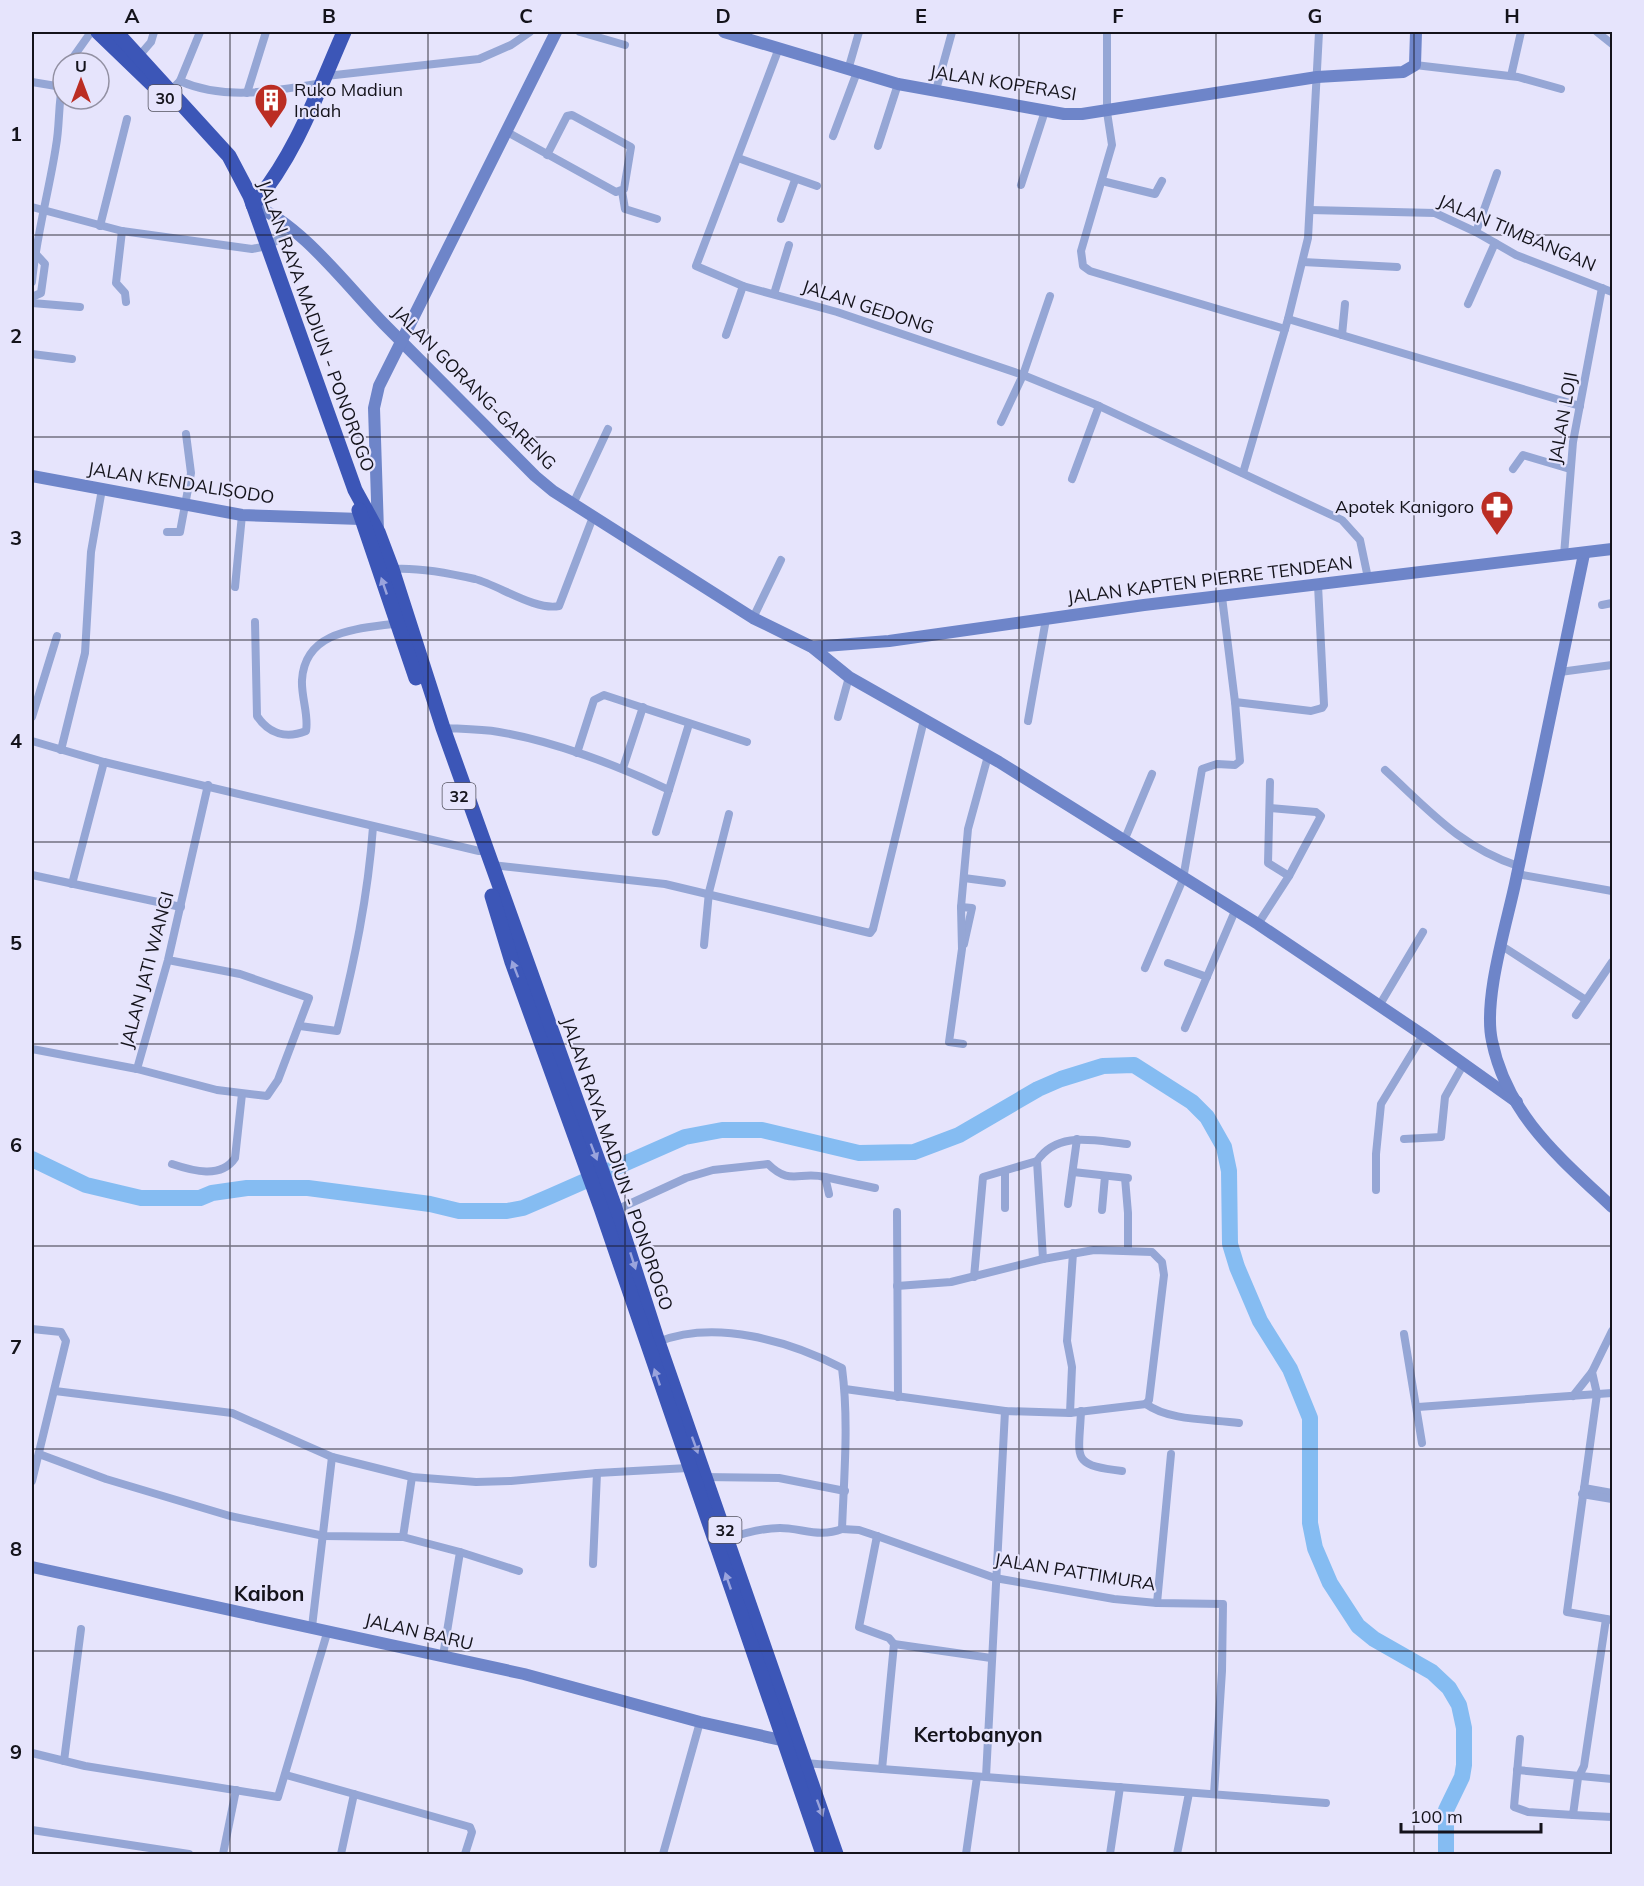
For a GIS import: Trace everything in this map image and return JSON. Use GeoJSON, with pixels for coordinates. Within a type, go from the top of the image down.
{"type":"FeatureCollection","features":[{"type":"Feature","properties":{"kind":"highway","name":"30"},"geometry":{"type":"LineString","coordinates":[[98,32],[234,169]]}},
{"type":"Feature","properties":{"kind":"highway","name":"30"},"geometry":{"type":"LineString","coordinates":[[117,32],[139,56],[175,86],[234,169]]}},
{"type":"Feature","properties":{"kind":"highway"},"geometry":{"type":"LineString","coordinates":[[253,205],[269,186],[286,158],[324,80],[344,32]]}},
{"type":"Feature","properties":{"kind":"highway","name":"JALAN RAYA MADIUN - PONOROGO"},"geometry":{"type":"LineString","coordinates":[[234,169],[253,205],[354,490],[361,519],[443,728],[492,865],[537,1010],[569,1101],[617,1207],[634,1287],[695,1474],[790,1742],[804,1763],[836,1854]]}},
{"type":"Feature","properties":{"kind":"highway","name":"JALAN RAYA MADIUN - PONOROGO"},"geometry":{"type":"LineString","coordinates":[[354,490],[378,532],[392,569],[402,622],[479,852],[512,962],[537,1010]]}},
{"type":"Feature","properties":{"kind":"highway","name":"JALAN RAYA MADIUN - PONOROGO"},"geometry":{"type":"LineString","coordinates":[[634,1287],[658,1342],[695,1474],[728,1539],[823,1854]]}},
{"type":"Feature","properties":{"kind":"street"},"geometry":{"type":"LineString","coordinates":[[78,51],[91,32]]}},
{"type":"Feature","properties":{"kind":"street"},"geometry":{"type":"LineString","coordinates":[[139,56],[151,42],[154,32]]}},
{"type":"Feature","properties":{"kind":"street"},"geometry":{"type":"LineString","coordinates":[[200,32],[175,86],[211,92],[247,93],[479,59],[511,45],[530,32]]}},
{"type":"Feature","properties":{"kind":"street"},"geometry":{"type":"LineString","coordinates":[[247,93],[266,32]]}},
{"type":"Feature","properties":{"kind":"street"},"geometry":{"type":"LineString","coordinates":[[378,532],[374,408],[385,371],[437,273],[556,32]]}},
{"type":"Feature","properties":{"kind":"street"},"geometry":{"type":"LineString","coordinates":[[580,32],[625,45]]}},
{"type":"Feature","properties":{"kind":"street","name":"JALAN KOPERASI"},"geometry":{"type":"LineString","coordinates":[[724,32],[898,84],[1045,111],[1082,114],[1107,112],[1317,77],[1403,72],[1415,65]]}},
{"type":"Feature","properties":{"kind":"street"},"geometry":{"type":"LineString","coordinates":[[833,136],[853,71],[859,32]]}},
{"type":"Feature","properties":{"kind":"street"},"geometry":{"type":"LineString","coordinates":[[936,90],[952,32]]}},
{"type":"Feature","properties":{"kind":"street"},"geometry":{"type":"LineString","coordinates":[[1107,32],[1107,112],[1112,145],[1081,251],[1081,262],[1086,268],[1285,329]]}},
{"type":"Feature","properties":{"kind":"street"},"geometry":{"type":"LineString","coordinates":[[1243,473],[1303,262],[1310,210],[1320,32]]}},
{"type":"Feature","properties":{"kind":"street"},"geometry":{"type":"LineString","coordinates":[[1416,32],[1415,65],[1511,76],[1562,89]]}},
{"type":"Feature","properties":{"kind":"street"},"geometry":{"type":"LineString","coordinates":[[1511,76],[1521,32]]}},
{"type":"Feature","properties":{"kind":"street"},"geometry":{"type":"LineString","coordinates":[[1597,32],[1612,44]]}},
{"type":"Feature","properties":{"kind":"street","name":"JALAN GEDONG"},"geometry":{"type":"LineString","coordinates":[[779,48],[696,266],[743,286],[837,312],[1023,375],[1099,406],[1342,520],[1360,540],[1368,578]]}},
{"type":"Feature","properties":{"kind":"street"},"geometry":{"type":"LineString","coordinates":[[32,82],[51,83]]}},
{"type":"Feature","properties":{"kind":"street"},"geometry":{"type":"LineString","coordinates":[[878,146],[898,84]]}},
{"type":"Feature","properties":{"kind":"street"},"geometry":{"type":"LineString","coordinates":[[32,282],[34,252],[57,143],[60,111]]}},
{"type":"Feature","properties":{"kind":"street"},"geometry":{"type":"LineString","coordinates":[[1021,185],[1045,111]]}},
{"type":"Feature","properties":{"kind":"street"},"geometry":{"type":"LineString","coordinates":[[547,155],[567,116],[572,115],[630,145],[622,191],[625,209],[657,219]]}},
{"type":"Feature","properties":{"kind":"street"},"geometry":{"type":"LineString","coordinates":[[100,226],[127,119]]}},
{"type":"Feature","properties":{"kind":"street"},"geometry":{"type":"LineString","coordinates":[[507,132],[616,192],[622,191]]}},
{"type":"Feature","properties":{"kind":"street"},"geometry":{"type":"LineString","coordinates":[[738,158],[817,186]]}},
{"type":"Feature","properties":{"kind":"street"},"geometry":{"type":"LineString","coordinates":[[1476,232],[1497,172]]}},
{"type":"Feature","properties":{"kind":"street"},"geometry":{"type":"LineString","coordinates":[[781,219],[795,180]]}},
{"type":"Feature","properties":{"kind":"street"},"geometry":{"type":"LineString","coordinates":[[1102,181],[1155,194],[1162,181]]}},
{"type":"Feature","properties":{"kind":"street","name":"JALAN GORANG-GARENG"},"geometry":{"type":"LineString","coordinates":[[253,205],[269,211],[295,230],[535,476],[573,504],[753,618],[812,647],[849,676],[988,756],[1258,924],[1423,1035],[1516,1102]]}},
{"type":"Feature","properties":{"kind":"street"},"geometry":{"type":"LineString","coordinates":[[32,207],[122,231],[252,249],[267,246],[295,230]]}},
{"type":"Feature","properties":{"kind":"street","name":"JALAN TIMBANGAN"},"geometry":{"type":"LineString","coordinates":[[1310,210],[1427,212],[1476,232],[1526,260],[1612,292]]}},
{"type":"Feature","properties":{"kind":"street"},"geometry":{"type":"LineString","coordinates":[[122,231],[116,284],[125,293],[126,302]]}},
{"type":"Feature","properties":{"kind":"street"},"geometry":{"type":"LineString","coordinates":[[1468,304],[1495,243]]}},
{"type":"Feature","properties":{"kind":"street"},"geometry":{"type":"LineString","coordinates":[[774,294],[789,245]]}},
{"type":"Feature","properties":{"kind":"street"},"geometry":{"type":"LineString","coordinates":[[32,297],[40,293],[45,264],[34,252]]}},
{"type":"Feature","properties":{"kind":"street"},"geometry":{"type":"LineString","coordinates":[[1303,262],[1397,267]]}},
{"type":"Feature","properties":{"kind":"street"},"geometry":{"type":"LineString","coordinates":[[726,335],[743,286]]}},
{"type":"Feature","properties":{"kind":"street","name":"JALAN LOJI"},"geometry":{"type":"LineString","coordinates":[[1564,555],[1570,469],[1602,288]]}},
{"type":"Feature","properties":{"kind":"street"},"geometry":{"type":"LineString","coordinates":[[1001,422],[1023,375],[1050,296]]}},
{"type":"Feature","properties":{"kind":"street"},"geometry":{"type":"LineString","coordinates":[[32,303],[80,307]]}},
{"type":"Feature","properties":{"kind":"street"},"geometry":{"type":"LineString","coordinates":[[1342,334],[1345,304]]}},
{"type":"Feature","properties":{"kind":"street"},"geometry":{"type":"LineString","coordinates":[[1288,319],[1580,406]]}},
{"type":"Feature","properties":{"kind":"street"},"geometry":{"type":"LineString","coordinates":[[32,354],[72,359]]}},
{"type":"Feature","properties":{"kind":"street"},"geometry":{"type":"LineString","coordinates":[[1072,479],[1099,406]]}},
{"type":"Feature","properties":{"kind":"street"},"geometry":{"type":"LineString","coordinates":[[573,504],[608,429]]}},
{"type":"Feature","properties":{"kind":"street"},"geometry":{"type":"LineString","coordinates":[[166,532],[180,532],[186,503],[191,467],[186,434]]}},
{"type":"Feature","properties":{"kind":"street"},"geometry":{"type":"LineString","coordinates":[[1513,469],[1523,455],[1570,469]]}},
{"type":"Feature","properties":{"kind":"street","name":"JALAN KENDALISODO"},"geometry":{"type":"LineString","coordinates":[[32,476],[242,515],[361,519]]}},
{"type":"Feature","properties":{"kind":"street"},"geometry":{"type":"LineString","coordinates":[[61,750],[85,652],[91,552],[102,489]]}},
{"type":"Feature","properties":{"kind":"street"},"geometry":{"type":"LineString","coordinates":[[235,587],[242,515]]}},
{"type":"Feature","properties":{"kind":"street"},"geometry":{"type":"LineString","coordinates":[[392,569],[412,569],[476,580],[546,606],[559,606],[592,516]]}},
{"type":"Feature","properties":{"kind":"street","name":"JALAN KAPTEN PIERRE TENDEAN"},"geometry":{"type":"LineString","coordinates":[[812,647],[889,641],[1368,578],[1612,549]]}},
{"type":"Feature","properties":{"kind":"street"},"geometry":{"type":"LineString","coordinates":[[1584,554],[1502,946],[1492,1002],[1492,1040],[1502,1072],[1521,1114],[1546,1143],[1612,1207]]}},
{"type":"Feature","properties":{"kind":"street"},"geometry":{"type":"LineString","coordinates":[[753,618],[781,560]]}},
{"type":"Feature","properties":{"kind":"street"},"geometry":{"type":"LineString","coordinates":[[1235,702],[1297,710],[1322,708],[1324,699],[1318,585]]}},
{"type":"Feature","properties":{"kind":"street"},"geometry":{"type":"LineString","coordinates":[[1145,968],[1183,879],[1202,769],[1217,764],[1234,765],[1240,761],[1222,597]]}},
{"type":"Feature","properties":{"kind":"street"},"geometry":{"type":"LineString","coordinates":[[1602,604],[1612,603]]}},
{"type":"Feature","properties":{"kind":"street"},"geometry":{"type":"LineString","coordinates":[[1028,721],[1046,619]]}},
{"type":"Feature","properties":{"kind":"street"},"geometry":{"type":"LineString","coordinates":[[255,622],[257,716],[272,732],[290,735],[306,731],[304,670],[319,644],[332,635],[402,622]]}},
{"type":"Feature","properties":{"kind":"street"},"geometry":{"type":"LineString","coordinates":[[32,717],[57,636]]}},
{"type":"Feature","properties":{"kind":"street"},"geometry":{"type":"LineString","coordinates":[[1560,672],[1612,665]]}},
{"type":"Feature","properties":{"kind":"street"},"geometry":{"type":"LineString","coordinates":[[838,717],[849,676]]}},
{"type":"Feature","properties":{"kind":"street"},"geometry":{"type":"LineString","coordinates":[[577,753],[594,700],[599,696],[611,696],[747,742]]}},
{"type":"Feature","properties":{"kind":"street"},"geometry":{"type":"LineString","coordinates":[[623,768],[644,707]]}},
{"type":"Feature","properties":{"kind":"street"},"geometry":{"type":"LineString","coordinates":[[492,865],[665,884],[709,892],[871,933],[924,720]]}},
{"type":"Feature","properties":{"kind":"street"},"geometry":{"type":"LineString","coordinates":[[656,832],[690,724]]}},
{"type":"Feature","properties":{"kind":"street"},"geometry":{"type":"LineString","coordinates":[[443,728],[500,732],[577,753],[623,768],[669,790]]}},
{"type":"Feature","properties":{"kind":"street"},"geometry":{"type":"LineString","coordinates":[[32,741],[104,762],[208,785],[479,852]]}},
{"type":"Feature","properties":{"kind":"street"},"geometry":{"type":"LineString","coordinates":[[963,1044],[949,1042],[962,948],[972,908],[961,907],[968,829],[988,756]]}},
{"type":"Feature","properties":{"kind":"street"},"geometry":{"type":"LineString","coordinates":[[72,884],[104,762]]}},
{"type":"Feature","properties":{"kind":"street"},"geometry":{"type":"LineString","coordinates":[[1385,770],[1460,838],[1492,857],[1518,870],[1612,891]]}},
{"type":"Feature","properties":{"kind":"street"},"geometry":{"type":"LineString","coordinates":[[1124,841],[1152,774]]}},
{"type":"Feature","properties":{"kind":"street"},"geometry":{"type":"LineString","coordinates":[[1270,782],[1268,863],[1289,876]]}},
{"type":"Feature","properties":{"kind":"street","name":"JALAN JATI WANGI"},"geometry":{"type":"LineString","coordinates":[[168,960],[240,974],[307,997],[310,1001],[271,1093],[264,1097],[242,1094],[195,1085],[137,1069],[182,907],[208,785]]}},
{"type":"Feature","properties":{"kind":"street"},"geometry":{"type":"LineString","coordinates":[[1258,924],[1289,876],[1321,816],[1316,812],[1270,808]]}},
{"type":"Feature","properties":{"kind":"street"},"geometry":{"type":"LineString","coordinates":[[704,945],[709,892],[729,814]]}},
{"type":"Feature","properties":{"kind":"street"},"geometry":{"type":"LineString","coordinates":[[300,1026],[337,1031],[355,960],[369,875],[373,827]]}},
{"type":"Feature","properties":{"kind":"street"},"geometry":{"type":"LineString","coordinates":[[32,875],[182,907]]}},
{"type":"Feature","properties":{"kind":"street"},"geometry":{"type":"LineString","coordinates":[[964,878],[1002,883]]}},
{"type":"Feature","properties":{"kind":"street"},"geometry":{"type":"LineString","coordinates":[[1185,1028],[1235,911]]}},
{"type":"Feature","properties":{"kind":"street"},"geometry":{"type":"LineString","coordinates":[[1380,1006],[1423,932]]}},
{"type":"Feature","properties":{"kind":"street"},"geometry":{"type":"LineString","coordinates":[[1502,946],[1586,1000]]}},
{"type":"Feature","properties":{"kind":"street"},"geometry":{"type":"LineString","coordinates":[[1575,1015],[1612,962]]}},
{"type":"Feature","properties":{"kind":"street"},"geometry":{"type":"LineString","coordinates":[[1168,963],[1207,977]]}},
{"type":"Feature","properties":{"kind":"street"},"geometry":{"type":"LineString","coordinates":[[1376,1190],[1376,1154],[1381,1104],[1423,1035]]}},
{"type":"Feature","properties":{"kind":"street"},"geometry":{"type":"LineString","coordinates":[[32,1049],[137,1069]]}},
{"type":"Feature","properties":{"kind":"street"},"geometry":{"type":"LineString","coordinates":[[1404,1139],[1441,1137],[1445,1097],[1463,1065]]}},
{"type":"Feature","properties":{"kind":"street"},"geometry":{"type":"LineString","coordinates":[[172,1164],[207,1172],[230,1166],[235,1158],[242,1094]]}},
{"type":"Feature","properties":{"kind":"street"},"geometry":{"type":"LineString","coordinates":[[1068,1204],[1077,1139]]}},
{"type":"Feature","properties":{"kind":"street"},"geometry":{"type":"LineString","coordinates":[[974,1277],[983,1177],[1037,1161],[1044,1151],[1057,1143],[1077,1139],[1127,1144]]}},
{"type":"Feature","properties":{"kind":"street"},"geometry":{"type":"LineString","coordinates":[[1037,1161],[1042,1259]]}},
{"type":"Feature","properties":{"kind":"street"},"geometry":{"type":"LineString","coordinates":[[617,1207],[686,1178],[740,1165],[768,1164],[782,1176],[791,1178],[815,1175],[874,1188]]}},
{"type":"Feature","properties":{"kind":"street"},"geometry":{"type":"LineString","coordinates":[[1005,1172],[1005,1208]]}},
{"type":"Feature","properties":{"kind":"street"},"geometry":{"type":"LineString","coordinates":[[1073,1172],[1126,1178],[1128,1251]]}},
{"type":"Feature","properties":{"kind":"street"},"geometry":{"type":"LineString","coordinates":[[1102,1210],[1105,1176]]}},
{"type":"Feature","properties":{"kind":"street"},"geometry":{"type":"LineString","coordinates":[[825,1177],[829,1194]]}},
{"type":"Feature","properties":{"kind":"street"},"geometry":{"type":"LineString","coordinates":[[897,1212],[898,1397]]}},
{"type":"Feature","properties":{"kind":"street"},"geometry":{"type":"LineString","coordinates":[[897,1286],[951,1282],[1042,1259],[1094,1250],[1152,1252],[1161,1262],[1164,1275],[1149,1400],[1146,1404]]}},
{"type":"Feature","properties":{"kind":"street"},"geometry":{"type":"LineString","coordinates":[[1070,1413],[1072,1367],[1067,1341],[1073,1253]]}},
{"type":"Feature","properties":{"kind":"street"},"geometry":{"type":"LineString","coordinates":[[32,1329],[65,1335],[66,1341],[32,1481]]}},
{"type":"Feature","properties":{"kind":"street"},"geometry":{"type":"LineString","coordinates":[[1573,1396],[1592,1372],[1612,1331]]}},
{"type":"Feature","properties":{"kind":"street"},"geometry":{"type":"LineString","coordinates":[[658,1342],[674,1335],[736,1334],[821,1357],[842,1368],[845,1389],[845,1491],[842,1529]]}},
{"type":"Feature","properties":{"kind":"street"},"geometry":{"type":"LineString","coordinates":[[1404,1334],[1418,1407],[1422,1443]]}},
{"type":"Feature","properties":{"kind":"street"},"geometry":{"type":"LineString","coordinates":[[1573,1815],[1578,1778],[1584,1766],[1609,1620],[1567,1611],[1597,1394],[1592,1372]]}},
{"type":"Feature","properties":{"kind":"street"},"geometry":{"type":"LineString","coordinates":[[845,1389],[1005,1411],[1070,1413],[1146,1404],[1169,1414],[1239,1423]]}},
{"type":"Feature","properties":{"kind":"street"},"geometry":{"type":"LineString","coordinates":[[55,1390],[232,1413],[332,1457],[412,1477],[476,1482],[597,1473],[695,1474],[779,1478],[845,1491]]}},
{"type":"Feature","properties":{"kind":"street"},"geometry":{"type":"LineString","coordinates":[[1418,1407],[1612,1393]]}},
{"type":"Feature","properties":{"kind":"street"},"geometry":{"type":"LineString","coordinates":[[966,1854],[981,1777],[991,1658],[1005,1411]]}},
{"type":"Feature","properties":{"kind":"street"},"geometry":{"type":"LineString","coordinates":[[1081,1412],[1079,1454],[1083,1461],[1093,1468],[1122,1471]]}},
{"type":"Feature","properties":{"kind":"street"},"geometry":{"type":"LineString","coordinates":[[32,1442],[40,1450],[106,1479],[230,1516],[324,1536],[403,1537],[519,1571]]}},
{"type":"Feature","properties":{"kind":"street"},"geometry":{"type":"LineString","coordinates":[[1157,1604],[1171,1454]]}},
{"type":"Feature","properties":{"kind":"street"},"geometry":{"type":"LineString","coordinates":[[312,1627],[332,1457]]}},
{"type":"Feature","properties":{"kind":"street"},"geometry":{"type":"LineString","coordinates":[[593,1564],[597,1473]]}},
{"type":"Feature","properties":{"kind":"street"},"geometry":{"type":"LineString","coordinates":[[403,1537],[412,1477]]}},
{"type":"Feature","properties":{"kind":"street"},"geometry":{"type":"LineString","coordinates":[[1583,1491],[1612,1493]]}},
{"type":"Feature","properties":{"kind":"street"},"geometry":{"type":"LineString","coordinates":[[1583,1491],[1612,1499]]}},
{"type":"Feature","properties":{"kind":"street","name":"JALAN PATTIMURA"},"geometry":{"type":"LineString","coordinates":[[728,1539],[749,1531],[778,1528],[823,1534],[842,1529],[859,1530],[995,1578],[1114,1599],[1157,1604],[1220,1603],[1225,1605],[1214,1794]]}},
{"type":"Feature","properties":{"kind":"street"},"geometry":{"type":"LineString","coordinates":[[877,1536],[859,1627],[889,1638],[894,1644],[991,1658]]}},
{"type":"Feature","properties":{"kind":"street"},"geometry":{"type":"LineString","coordinates":[[443,1656],[460,1552]]}},
{"type":"Feature","properties":{"kind":"street","name":"JALAN BARU"},"geometry":{"type":"LineString","coordinates":[[32,1567],[524,1674],[700,1722],[790,1742]]}},
{"type":"Feature","properties":{"kind":"street"},"geometry":{"type":"LineString","coordinates":[[64,1761],[81,1629]]}},
{"type":"Feature","properties":{"kind":"street"},"geometry":{"type":"LineString","coordinates":[[32,1754],[278,1797],[327,1630]]}},
{"type":"Feature","properties":{"kind":"street"},"geometry":{"type":"LineString","coordinates":[[882,1769],[894,1644]]}},
{"type":"Feature","properties":{"kind":"street"},"geometry":{"type":"LineString","coordinates":[[663,1854],[700,1722]]}},
{"type":"Feature","properties":{"kind":"street"},"geometry":{"type":"LineString","coordinates":[[1520,1740],[1514,1807],[1528,1812],[1612,1817]]}},
{"type":"Feature","properties":{"kind":"street"},"geometry":{"type":"LineString","coordinates":[[804,1763],[1326,1803]]}},
{"type":"Feature","properties":{"kind":"street"},"geometry":{"type":"LineString","coordinates":[[1517,1770],[1578,1778],[1612,1779]]}},
{"type":"Feature","properties":{"kind":"street"},"geometry":{"type":"LineString","coordinates":[[286,1775],[470,1827],[472,1832],[465,1854]]}},
{"type":"Feature","properties":{"kind":"street"},"geometry":{"type":"LineString","coordinates":[[1110,1854],[1120,1787]]}},
{"type":"Feature","properties":{"kind":"street"},"geometry":{"type":"LineString","coordinates":[[223,1854],[236,1790]]}},
{"type":"Feature","properties":{"kind":"street"},"geometry":{"type":"LineString","coordinates":[[1178,1854],[1189,1792]]}},
{"type":"Feature","properties":{"kind":"street"},"geometry":{"type":"LineString","coordinates":[[341,1854],[354,1794]]}},
{"type":"Feature","properties":{"kind":"street"},"geometry":{"type":"LineString","coordinates":[[32,1830],[189,1854]]}},
{"type":"Feature","properties":{"kind":"waterway"},"geometry":{"type":"LineString","coordinates":[[32,1159],[86,1185],[141,1198],[200,1198],[212,1193],[247,1188],[308,1188],[430,1204],[459,1211],[507,1211],[523,1208],[685,1137],[722,1130],[762,1130],[859,1153],[914,1152],[959,1135],[1038,1089],[1061,1079],[1103,1066],[1134,1065],[1192,1102],[1207,1117],[1224,1147],[1229,1171],[1230,1244],[1237,1267],[1260,1321],[1290,1369],[1310,1418],[1310,1523],[1315,1548],[1330,1583],[1358,1626],[1374,1639],[1432,1672],[1449,1688],[1459,1705],[1464,1728],[1464,1765],[1462,1777],[1446,1810],[1446,1854]]}},
{"type":"Feature","properties":{"kind":"place","name":"Ruko Madiun Indah"},"geometry":{"type":"Point","coordinates":[271,129]}},
{"type":"Feature","properties":{"kind":"place","name":"Apotek Kanigoro"},"geometry":{"type":"Point","coordinates":[1497,536]}},
{"type":"Feature","properties":{"kind":"district","name":"Kaibon"},"geometry":{"type":"Point","coordinates":[269,1594]}},
{"type":"Feature","properties":{"kind":"district","name":"Kertobanyon"},"geometry":{"type":"Point","coordinates":[978,1735]}}]}
